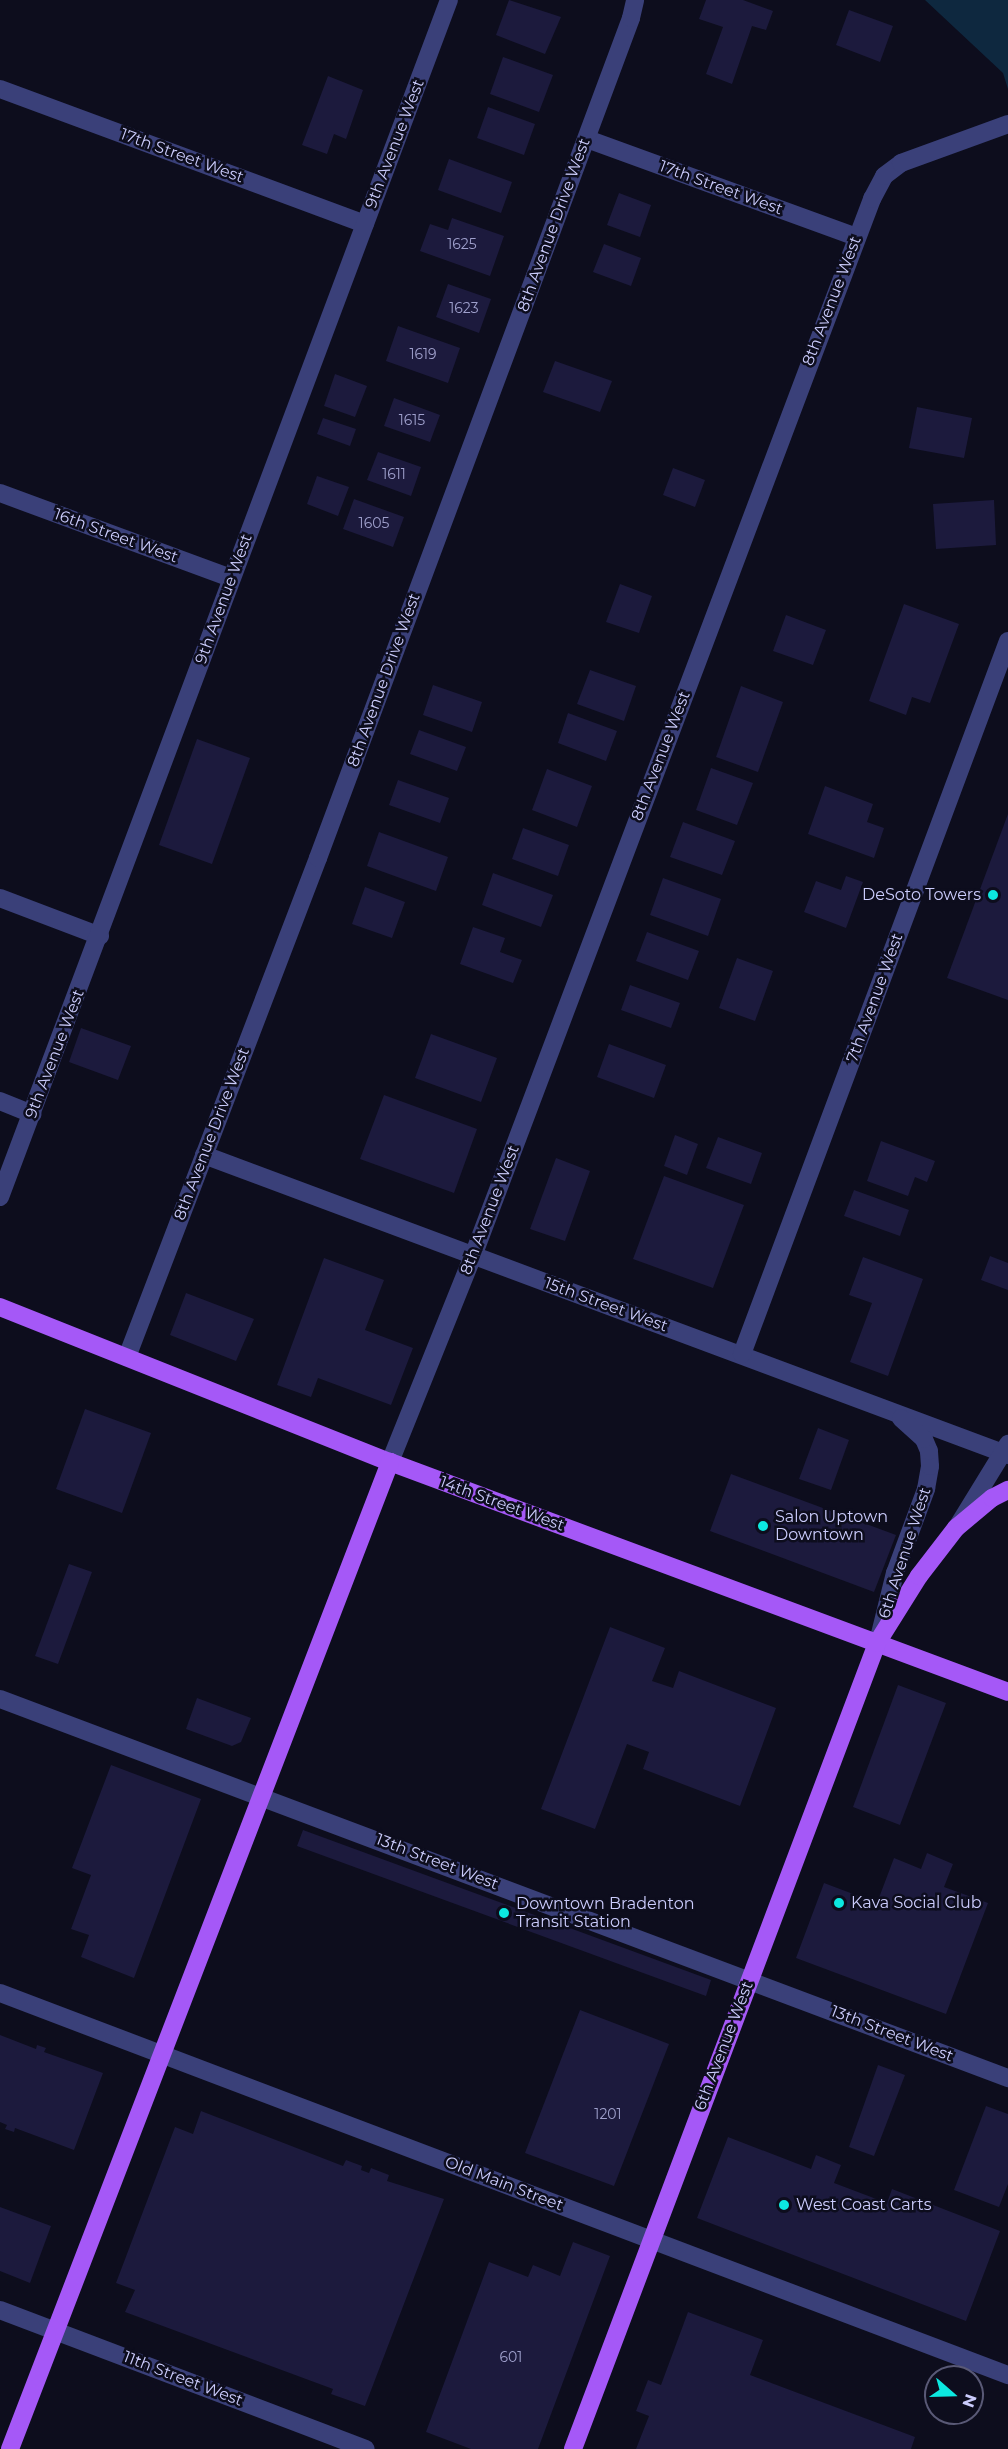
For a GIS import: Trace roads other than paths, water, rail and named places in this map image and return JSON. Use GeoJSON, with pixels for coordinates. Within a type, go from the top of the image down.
{"type":"FeatureCollection","features":[{"type":"Feature","properties":{"kind":"main road","name":"14th Street West"},"geometry":{"type":"LineString","coordinates":[[0,1307],[390,1462],[1008,1692]]}},
{"type":"Feature","properties":{"kind":"main road"},"geometry":{"type":"LineString","coordinates":[[10,2449],[390,1462]]}},
{"type":"Feature","properties":{"kind":"main road","name":"6th Avenue West"},"geometry":{"type":"LineString","coordinates":[[573,2449],[877,1643],[920,1576],[956,1528],[992,1498],[1008,1490]]}},
{"type":"Feature","properties":{"kind":"street","name":"9th Avenue West"},"geometry":{"type":"LineString","coordinates":[[0,1197],[100,936],[231,578],[449,0]]}},
{"type":"Feature","properties":{"kind":"street","name":"8th Avenue Drive West"},"geometry":{"type":"LineString","coordinates":[[127,1357],[632,18],[635,0]]}},
{"type":"Feature","properties":{"kind":"street","name":"17th Street West"},"geometry":{"type":"LineString","coordinates":[[0,89],[365,224]]}},
{"type":"Feature","properties":{"kind":"street","name":"8th Avenue West"},"geometry":{"type":"LineString","coordinates":[[390,1462],[473,1256],[872,199],[884,176],[893,168],[1008,124]]}},
{"type":"Feature","properties":{"kind":"street","name":"17th Street West"},"geometry":{"type":"LineString","coordinates":[[586,139],[856,237]]}},
{"type":"Feature","properties":{"kind":"street","name":"16th Street West"},"geometry":{"type":"LineString","coordinates":[[0,493],[231,578]]}},
{"type":"Feature","properties":{"kind":"street","name":"7th Avenue West"},"geometry":{"type":"LineString","coordinates":[[742,1354],[1008,641]]}},
{"type":"Feature","properties":{"kind":"street"},"geometry":{"type":"LineString","coordinates":[[0,898],[100,936]]}},
{"type":"Feature","properties":{"kind":"street"},"geometry":{"type":"LineString","coordinates":[[0,1101],[33,1114]]}},
{"type":"Feature","properties":{"kind":"street","name":"15th Street West"},"geometry":{"type":"LineString","coordinates":[[204,1155],[473,1256],[1006,1450]]}},
{"type":"Feature","properties":{"kind":"street","name":"6th Avenue West"},"geometry":{"type":"LineString","coordinates":[[877,1643],[895,1573],[926,1489],[930,1466],[929,1451],[924,1439],[911,1425],[887,1408]]}},
{"type":"Feature","properties":{"kind":"street","name":"6th Avenue West"},"geometry":{"type":"LineString","coordinates":[[956,1528],[1006,1450]]}},
{"type":"Feature","properties":{"kind":"street","name":"13th Street West"},"geometry":{"type":"LineString","coordinates":[[0,1699],[1008,2078]]}},
{"type":"Feature","properties":{"kind":"street","name":"Old Main Street"},"geometry":{"type":"LineString","coordinates":[[0,1993],[1008,2375]]}},
{"type":"Feature","properties":{"kind":"street","name":"11th Street West"},"geometry":{"type":"LineString","coordinates":[[0,2310],[365,2449]]}},
{"type":"Feature","properties":{"kind":"water"},"geometry":{"type":"Polygon","coordinates":[[[925,0],[1008,0],[1008,89],[1003,73],[925,0]]]}},
{"type":"Feature","properties":{"kind":"place","name":"DeSoto Towers"},"geometry":{"type":"Point","coordinates":[993,895]}},
{"type":"Feature","properties":{"kind":"place","name":"Salon Uptown Downtown"},"geometry":{"type":"Point","coordinates":[763,1526]}},
{"type":"Feature","properties":{"kind":"place","name":"Kava Social Club"},"geometry":{"type":"Point","coordinates":[839,1903]}},
{"type":"Feature","properties":{"kind":"place","name":"Downtown Bradenton Transit Station"},"geometry":{"type":"Point","coordinates":[504,1913]}},
{"type":"Feature","properties":{"kind":"place","name":"West Coast Carts"},"geometry":{"type":"Point","coordinates":[784,2205]}}]}
